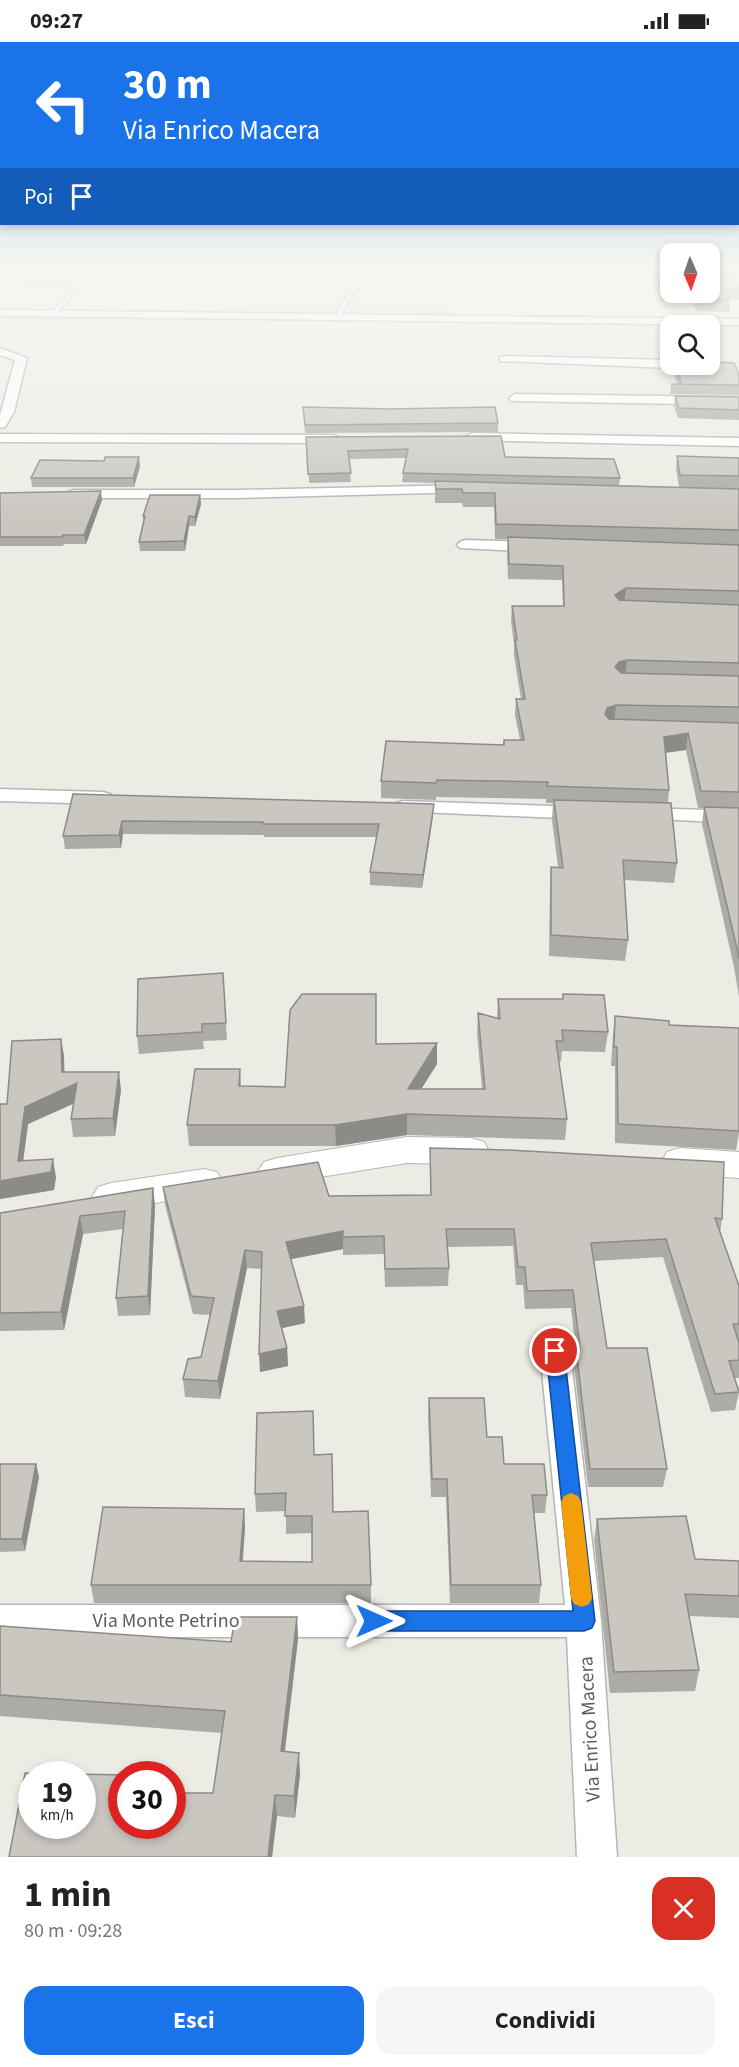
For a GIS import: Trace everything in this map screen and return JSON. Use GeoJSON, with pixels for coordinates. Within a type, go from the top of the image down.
{"type":"FeatureCollection","features":[{"type":"Feature","properties":{"kind":"street"},"geometry":{"type":"LineString","coordinates":[[0,424],[8,412],[21,358],[2,352]]}},
{"type":"Feature","properties":{"kind":"street"},"geometry":{"type":"LineString","coordinates":[[504,359],[660,364]]}},
{"type":"Feature","properties":{"kind":"street"},"geometry":{"type":"LineString","coordinates":[[515,399],[739,401]]}},
{"type":"Feature","properties":{"kind":"street"},"geometry":{"type":"LineString","coordinates":[[462,437],[739,442]]}},
{"type":"Feature","properties":{"kind":"street"},"geometry":{"type":"LineString","coordinates":[[0,438],[253,440],[346,438]]}},
{"type":"Feature","properties":{"kind":"street"},"geometry":{"type":"LineString","coordinates":[[60,494],[240,494],[430,488],[478,489]]}},
{"type":"Feature","properties":{"kind":"street"},"geometry":{"type":"LineString","coordinates":[[465,546],[549,547]]}},
{"type":"Feature","properties":{"kind":"street"},"geometry":{"type":"LineString","coordinates":[[0,795],[119,798]]}},
{"type":"Feature","properties":{"kind":"street"},"geometry":{"type":"LineString","coordinates":[[381,806],[739,817]]}},
{"type":"Feature","properties":{"kind":"street"},"geometry":{"type":"LineString","coordinates":[[81,1202],[407,1150],[505,1152]]}},
{"type":"Feature","properties":{"kind":"street"},"geometry":{"type":"LineString","coordinates":[[645,1160],[739,1165]]}},
{"type":"Feature","properties":{"kind":"street","name":"Via Enrico Macera"},"geometry":{"type":"LineString","coordinates":[[555,1351],[584,1621],[597,1857]]}},
{"type":"Feature","properties":{"kind":"street","name":"Via Monte Petrino"},"geometry":{"type":"LineString","coordinates":[[0,1621],[584,1621]]}},
{"type":"Feature","properties":{"kind":"building"},"geometry":{"type":"Polygon","coordinates":[[[720,362],[734,363],[739,375],[739,385],[671,384],[682,384],[678,375],[720,375],[720,362]]]}},
{"type":"Feature","properties":{"kind":"building"},"geometry":{"type":"Polygon","coordinates":[[[675,396],[739,397],[739,410],[679,408],[675,396]]]}},
{"type":"Feature","properties":{"kind":"building"},"geometry":{"type":"Polygon","coordinates":[[[303,407],[390,409],[495,407],[498,423],[305,425],[303,407]]]}},
{"type":"Feature","properties":{"kind":"building"},"geometry":{"type":"Polygon","coordinates":[[[501,436],[505,457],[614,459],[620,478],[403,473],[408,449],[348,451],[351,473],[308,474],[306,437],[501,436]]]}},
{"type":"Feature","properties":{"kind":"building"},"geometry":{"type":"Polygon","coordinates":[[[677,456],[739,458],[739,476],[680,475],[677,456]]]}},
{"type":"Feature","properties":{"kind":"building"},"geometry":{"type":"Polygon","coordinates":[[[105,457],[139,457],[133,478],[31,478],[40,460],[104,461],[105,457]]]}},
{"type":"Feature","properties":{"kind":"building"},"geometry":{"type":"Polygon","coordinates":[[[435,481],[739,489],[739,530],[496,524],[495,493],[463,493],[462,489],[436,489],[435,481]]]}},
{"type":"Feature","properties":{"kind":"building"},"geometry":{"type":"Polygon","coordinates":[[[101,491],[84,535],[0,537],[0,493],[101,491]]]}},
{"type":"Feature","properties":{"kind":"building"},"geometry":{"type":"Polygon","coordinates":[[[150,495],[200,495],[195,517],[189,516],[184,541],[139,542],[145,516],[143,516],[150,495]]]}},
{"type":"Feature","properties":{"kind":"building"},"geometry":{"type":"Polygon","coordinates":[[[508,537],[739,545],[739,591],[626,588],[615,595],[619,600],[739,605],[739,663],[627,660],[619,662],[615,667],[621,673],[739,676],[739,707],[616,705],[607,708],[605,714],[609,719],[739,723],[739,792],[701,791],[688,733],[664,737],[669,790],[547,786],[548,782],[381,781],[386,741],[504,745],[504,740],[524,740],[516,699],[525,699],[512,606],[564,606],[563,566],[509,564],[508,537]]]}},
{"type":"Feature","properties":{"kind":"building"},"geometry":{"type":"Polygon","coordinates":[[[73,794],[434,804],[423,875],[370,872],[379,824],[122,821],[119,835],[63,836],[73,794]]]}},
{"type":"Feature","properties":{"kind":"building"},"geometry":{"type":"Polygon","coordinates":[[[554,800],[671,803],[677,863],[623,860],[628,940],[551,935],[551,867],[563,868],[554,800]]]}},
{"type":"Feature","properties":{"kind":"building"},"geometry":{"type":"Polygon","coordinates":[[[704,807],[739,808],[739,959],[737,949],[704,807]]]}},
{"type":"Feature","properties":{"kind":"building"},"geometry":{"type":"Polygon","coordinates":[[[223,973],[226,1023],[202,1024],[202,1032],[137,1036],[138,979],[223,973]]]}},
{"type":"Feature","properties":{"kind":"building"},"geometry":{"type":"Polygon","coordinates":[[[302,994],[376,994],[376,1044],[437,1043],[408,1089],[485,1089],[478,1013],[500,1019],[498,999],[563,999],[563,994],[604,995],[608,1032],[562,1030],[563,1041],[556,1041],[567,1119],[407,1114],[335,1125],[187,1125],[195,1069],[240,1069],[239,1086],[285,1087],[290,1010],[302,994]]]}},
{"type":"Feature","properties":{"kind":"building"},"geometry":{"type":"Polygon","coordinates":[[[615,1016],[669,1021],[669,1025],[739,1028],[739,1131],[618,1124],[617,1047],[614,1047],[615,1016]]]}},
{"type":"Feature","properties":{"kind":"building"},"geometry":{"type":"Polygon","coordinates":[[[61,1039],[62,1072],[119,1072],[113,1118],[71,1119],[77,1083],[25,1107],[18,1161],[53,1159],[51,1172],[0,1181],[0,1104],[7,1104],[12,1041],[61,1039]]]}},
{"type":"Feature","properties":{"kind":"building"},"geometry":{"type":"Polygon","coordinates":[[[430,1148],[724,1162],[722,1219],[715,1218],[739,1286],[739,1324],[733,1324],[739,1343],[739,1360],[729,1361],[739,1392],[715,1394],[666,1239],[591,1243],[607,1348],[647,1348],[667,1469],[590,1469],[576,1348],[580,1348],[573,1290],[527,1291],[525,1267],[518,1267],[514,1229],[446,1229],[449,1268],[385,1269],[384,1236],[343,1237],[343,1231],[286,1242],[304,1306],[277,1311],[287,1348],[259,1354],[262,1252],[245,1250],[218,1381],[183,1379],[188,1359],[201,1357],[214,1298],[191,1296],[163,1187],[318,1162],[329,1196],[431,1195],[430,1148]]]}},
{"type":"Feature","properties":{"kind":"building"},"geometry":{"type":"Polygon","coordinates":[[[153,1188],[148,1296],[116,1298],[125,1211],[80,1216],[61,1312],[0,1313],[0,1213],[153,1188]]]}},
{"type":"Feature","properties":{"kind":"building"},"geometry":{"type":"Polygon","coordinates":[[[429,1398],[484,1398],[487,1437],[502,1437],[504,1464],[544,1464],[547,1495],[532,1495],[541,1585],[451,1585],[447,1479],[432,1479],[429,1398]]]}},
{"type":"Feature","properties":{"kind":"building"},"geometry":{"type":"Polygon","coordinates":[[[313,1411],[314,1455],[332,1454],[333,1512],[368,1511],[371,1585],[91,1585],[103,1507],[244,1509],[240,1561],[312,1562],[312,1516],[285,1516],[286,1493],[255,1494],[257,1413],[313,1411]]]}},
{"type":"Feature","properties":{"kind":"building"},"geometry":{"type":"Polygon","coordinates":[[[0,1464],[36,1464],[22,1539],[0,1539],[0,1464]]]}},
{"type":"Feature","properties":{"kind":"building"},"geometry":{"type":"Polygon","coordinates":[[[686,1516],[695,1559],[739,1561],[739,1596],[685,1594],[699,1670],[614,1672],[597,1519],[686,1516]]]}},
{"type":"Feature","properties":{"kind":"building"},"geometry":{"type":"Polygon","coordinates":[[[235,1617],[297,1617],[281,1751],[299,1753],[294,1796],[275,1795],[268,1857],[9,1857],[18,1810],[18,1839],[96,1839],[96,1774],[108,1775],[108,1839],[186,1839],[186,1793],[213,1793],[225,1711],[0,1695],[0,1626],[231,1642],[235,1617]]]}},
{"type":"Feature","properties":{"kind":"slow traffic"},"geometry":{"type":"LineString","coordinates":[[571,1502],[582,1598]]}},
{"type":"Feature","properties":{"kind":"route"},"geometry":{"type":"LineString","coordinates":[[374,1621],[584,1621],[555,1351]]}}]}
